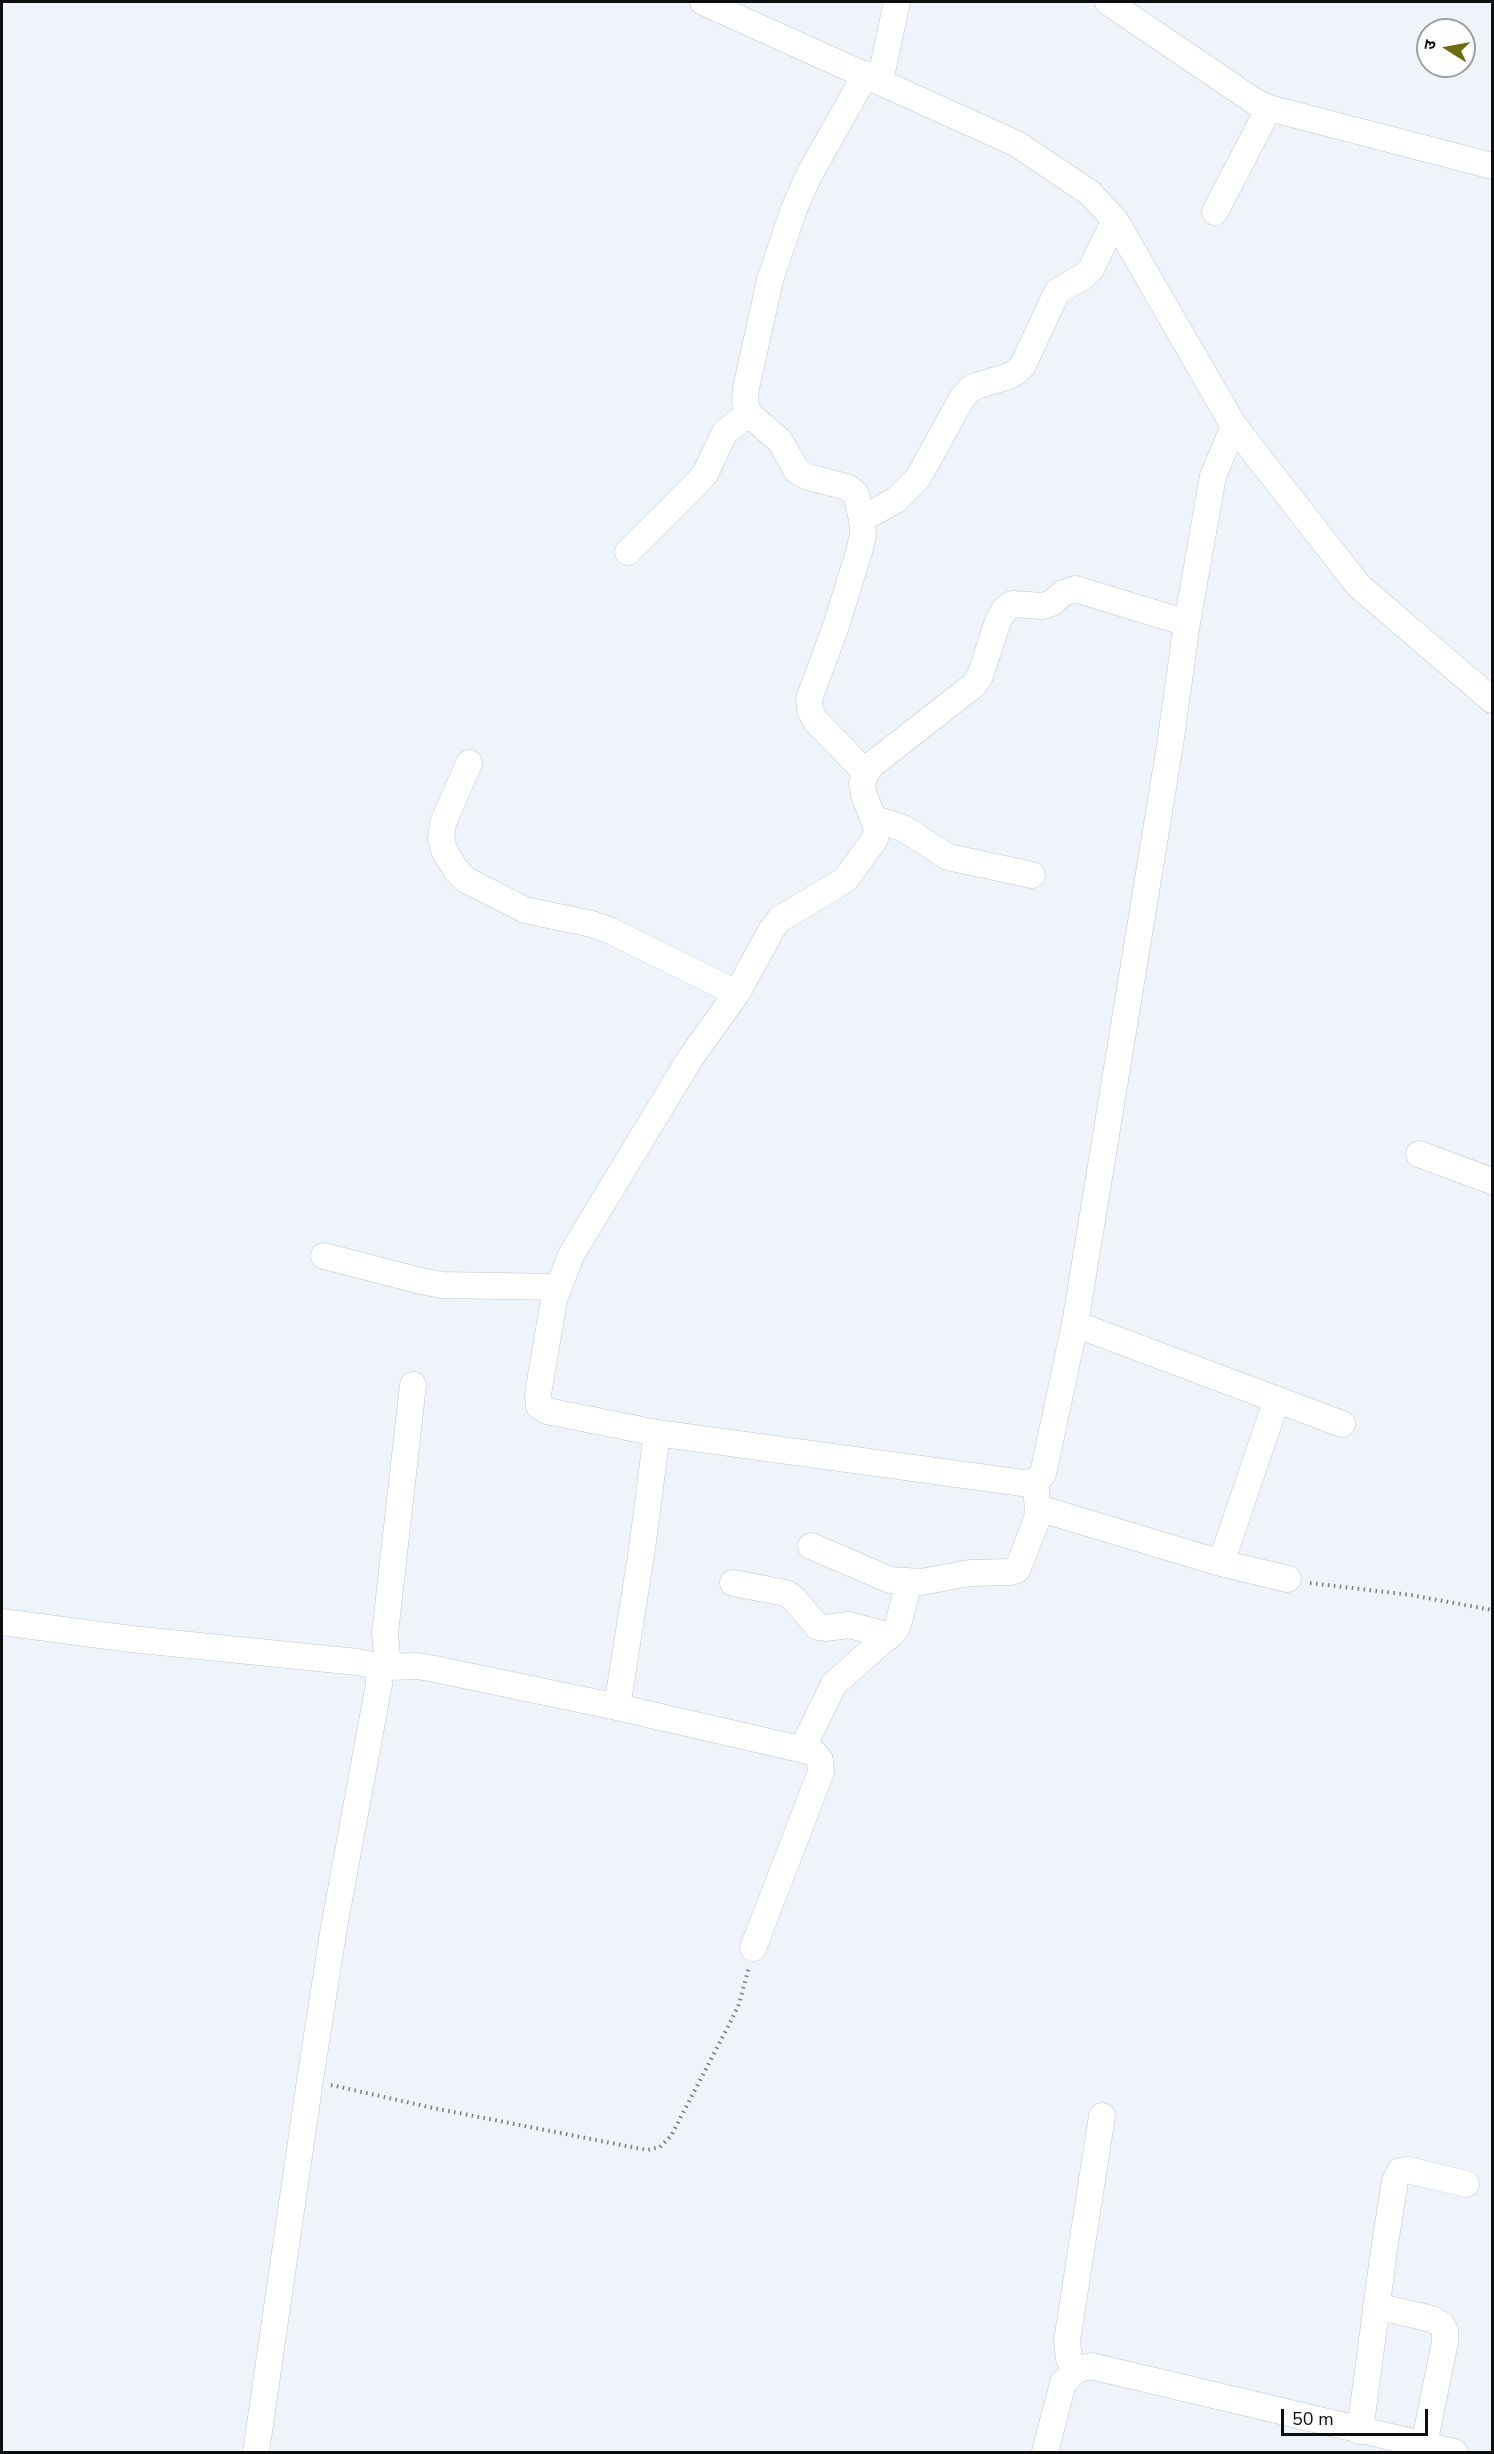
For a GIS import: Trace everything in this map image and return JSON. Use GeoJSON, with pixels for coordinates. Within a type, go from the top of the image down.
{"type":"FeatureCollection","features":[{"type":"Feature","properties":{"kind":"street"},"geometry":{"type":"LineString","coordinates":[[703,2],[1017,144],[1090,193],[1114,220],[1234,426],[1359,586],[1492,700]]}},
{"type":"Feature","properties":{"kind":"street"},"geometry":{"type":"LineString","coordinates":[[866,773],[815,720],[810,710],[809,699],[860,552],[863,535],[862,519],[856,494],[847,487],[808,477],[797,471],[780,441],[749,414],[745,402],[746,388],[770,280],[790,220],[809,175],[873,77],[897,2]]}},
{"type":"Feature","properties":{"kind":"street"},"geometry":{"type":"LineString","coordinates":[[1108,2],[1244,96],[1269,108],[1492,165]]}},
{"type":"Feature","properties":{"kind":"street"},"geometry":{"type":"LineString","coordinates":[[1215,212],[1269,108]]}},
{"type":"Feature","properties":{"kind":"street"},"geometry":{"type":"LineString","coordinates":[[862,519],[896,500],[918,478],[961,400],[970,390],[1008,376],[1023,365],[1057,292],[1084,276],[1091,269],[1114,220]]}},
{"type":"Feature","properties":{"kind":"street"},"geometry":{"type":"LineString","coordinates":[[628,552],[705,474],[725,432],[749,414]]}},
{"type":"Feature","properties":{"kind":"street"},"geometry":{"type":"LineString","coordinates":[[1186,622],[1075,589],[1043,606],[1012,604],[1004,610],[998,621],[980,676],[974,685],[874,764],[866,773],[862,783],[864,795],[877,828],[874,838],[845,880],[780,919],[737,993],[685,1067],[571,1255],[557,1287],[538,1394],[539,1406],[547,1411],[657,1433],[1023,1483],[1035,1481],[1043,1474],[1075,1324],[1170,745],[1186,622],[1213,476],[1234,426]]}},
{"type":"Feature","properties":{"kind":"street"},"geometry":{"type":"LineString","coordinates":[[469,763],[443,823],[441,838],[444,850],[456,870],[466,880],[525,910],[592,924],[611,931],[737,993]]}},
{"type":"Feature","properties":{"kind":"street"},"geometry":{"type":"LineString","coordinates":[[874,819],[903,828],[948,857],[1032,875]]}},
{"type":"Feature","properties":{"kind":"street"},"geometry":{"type":"LineString","coordinates":[[1419,1154],[1492,1181]]}},
{"type":"Feature","properties":{"kind":"street"},"geometry":{"type":"LineString","coordinates":[[324,1256],[442,1285],[557,1287]]}},
{"type":"Feature","properties":{"kind":"street"},"geometry":{"type":"LineString","coordinates":[[1075,1324],[1342,1424]]}},
{"type":"Feature","properties":{"kind":"street"},"geometry":{"type":"LineString","coordinates":[[256,2452],[334,1927],[383,1669],[413,1384]]}},
{"type":"Feature","properties":{"kind":"street"},"geometry":{"type":"LineString","coordinates":[[1221,1563],[1277,1399]]}},
{"type":"Feature","properties":{"kind":"street"},"geometry":{"type":"LineString","coordinates":[[617,1707],[657,1433]]}},
{"type":"Feature","properties":{"kind":"street"},"geometry":{"type":"LineString","coordinates":[[811,1546],[890,1580],[909,1582],[970,1573],[1011,1572],[1017,1570],[1037,1519],[1035,1481]]}},
{"type":"Feature","properties":{"kind":"street"},"geometry":{"type":"LineString","coordinates":[[1038,1508],[1221,1563],[1288,1579]]}},
{"type":"Feature","properties":{"kind":"street"},"geometry":{"type":"LineString","coordinates":[[802,1749],[834,1684],[897,1628],[909,1582]]}},
{"type":"Feature","properties":{"kind":"street"},"geometry":{"type":"LineString","coordinates":[[733,1583],[786,1593],[818,1626],[825,1628],[849,1625],[890,1636]]}},
{"type":"Feature","properties":{"kind":"street"},"geometry":{"type":"LineString","coordinates":[[2,1622],[131,1640],[357,1662],[383,1669],[418,1666],[617,1707],[813,1752],[820,1760],[821,1772],[753,1948]]}},
{"type":"Feature","properties":{"kind":"street"},"geometry":{"type":"LineString","coordinates":[[1076,2370],[1069,2359],[1067,2341],[1102,2116]]}},
{"type":"Feature","properties":{"kind":"street"},"geometry":{"type":"LineString","coordinates":[[1360,2431],[1395,2181],[1400,2171],[1417,2171],[1466,2184]]}},
{"type":"Feature","properties":{"kind":"street"},"geometry":{"type":"LineString","coordinates":[[1045,2452],[1063,2383],[1076,2370],[1091,2366],[1437,2450],[1445,2331],[1442,2325],[1432,2319],[1376,2306]]}},
{"type":"Feature","properties":{"kind":"path"},"geometry":{"type":"LineString","coordinates":[[1288,1579],[1411,1595],[1492,1610]]}},
{"type":"Feature","properties":{"kind":"path"},"geometry":{"type":"LineString","coordinates":[[310,2080],[433,2108],[636,2148],[647,2150],[660,2148],[671,2136],[739,2004],[753,1948]]}}]}
